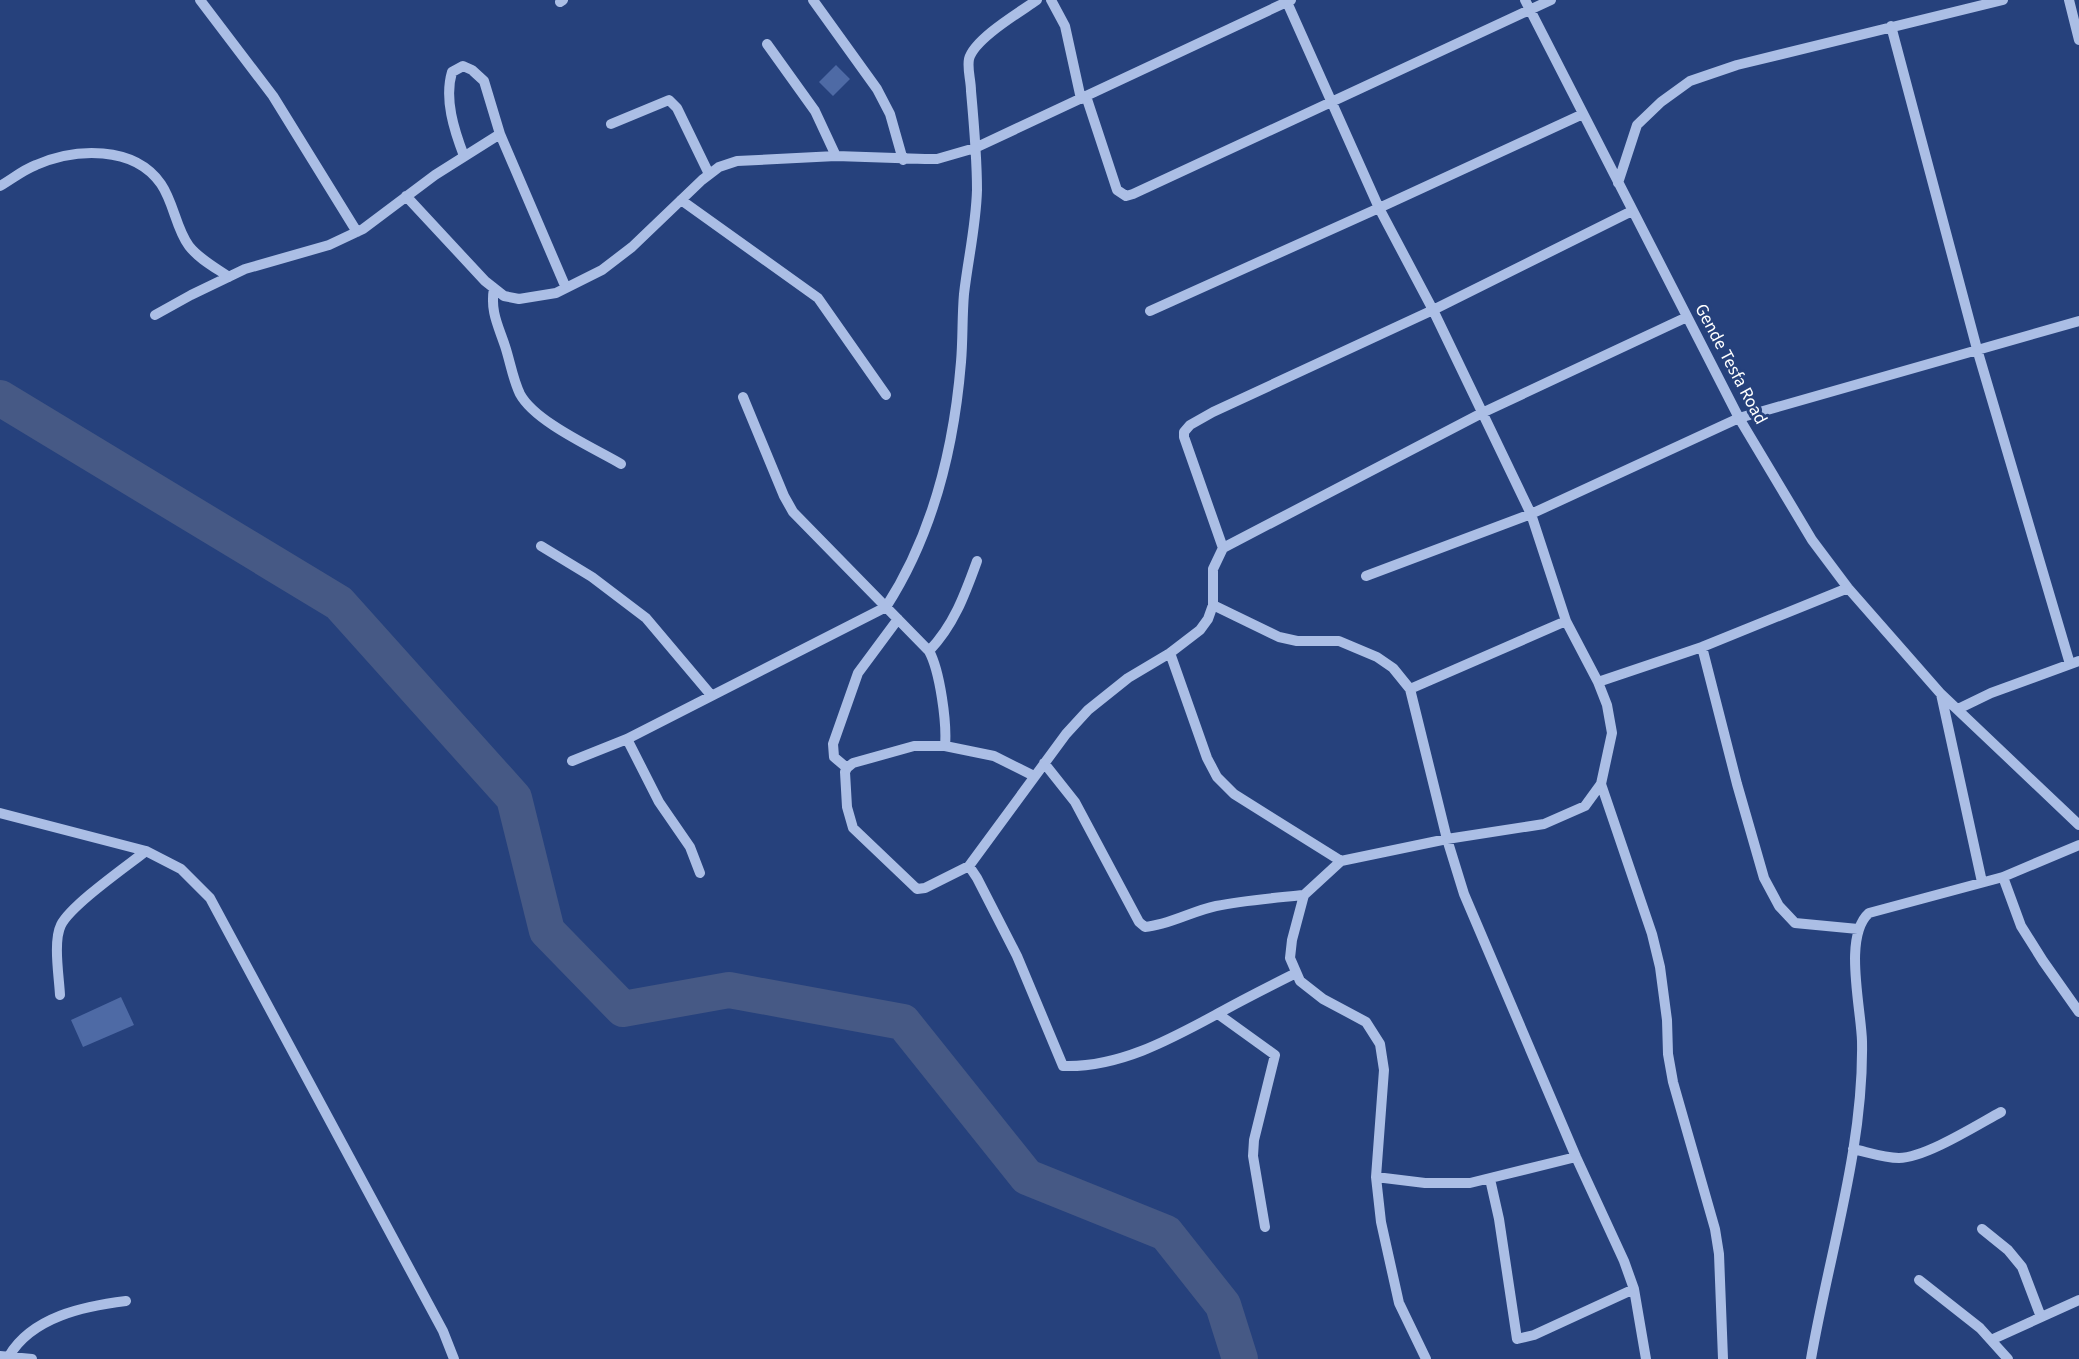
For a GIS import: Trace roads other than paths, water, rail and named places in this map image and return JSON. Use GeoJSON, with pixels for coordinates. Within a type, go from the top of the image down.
{"type":"FeatureCollection","features":[{"type":"Feature","properties":{"kind":"street"},"geometry":{"type":"LineString","coordinates":[[200,0],[273,96],[357,232]]}},
{"type":"Feature","properties":{"kind":"street"},"geometry":{"type":"LineString","coordinates":[[813,0],[877,89],[890,114],[903,160]]}},
{"type":"Feature","properties":{"kind":"street"},"geometry":{"type":"LineString","coordinates":[[572,761],[627,739],[886,607],[911,563],[940,487],[949,453],[961,361],[965,291],[972,250],[977,191],[969,57],[976,46],[1037,0]]}},
{"type":"Feature","properties":{"kind":"street"},"geometry":{"type":"LineString","coordinates":[[1051,0],[1067,33],[1084,97],[1117,190],[1126,196],[1331,104],[1527,5],[1551,0]]}},
{"type":"Feature","properties":{"kind":"street"},"geometry":{"type":"LineString","coordinates":[[1618,183],[1637,125],[1661,102],[1690,81],[1737,65],[2003,0]]}},
{"type":"Feature","properties":{"kind":"street"},"geometry":{"type":"LineString","coordinates":[[2069,0],[2079,40]]}},
{"type":"Feature","properties":{"kind":"street"},"geometry":{"type":"LineString","coordinates":[[406,196],[504,296],[519,299],[556,293],[602,270],[632,247],[719,167],[737,161],[836,156],[903,160],[937,159],[975,148],[1288,1],[1331,104],[1379,208],[1433,310],[1531,514],[1566,621],[1598,682],[1607,705],[1612,733],[1601,784],[1585,806],[1544,824],[1448,839],[1341,861],[1304,894],[1292,940],[1290,958],[1300,981],[1323,999],[1366,1022],[1380,1044],[1384,1070],[1376,1177],[1381,1222],[1399,1303],[1426,1359]]}},
{"type":"Feature","properties":{"kind":"street","name":"Gende Tesfa Road"},"geometry":{"type":"LineString","coordinates":[[1527,5],[1739,418],[1812,540],[1848,588],[1941,694],[2079,825]]}},
{"type":"Feature","properties":{"kind":"street"},"geometry":{"type":"LineString","coordinates":[[1891,26],[1977,349],[2074,662],[1991,693],[1958,709]]}},
{"type":"Feature","properties":{"kind":"street"},"geometry":{"type":"LineString","coordinates":[[767,44],[815,111],[836,156]]}},
{"type":"Feature","properties":{"kind":"street"},"geometry":{"type":"LineString","coordinates":[[464,156],[456,136],[450,102],[452,72],[463,66],[472,70],[484,81],[500,134],[566,288]]}},
{"type":"Feature","properties":{"kind":"street"},"geometry":{"type":"LineString","coordinates":[[611,124],[669,100],[672,101],[709,174]]}},
{"type":"Feature","properties":{"kind":"street"},"geometry":{"type":"LineString","coordinates":[[1150,311],[1582,114]]}},
{"type":"Feature","properties":{"kind":"street"},"geometry":{"type":"LineString","coordinates":[[155,315],[255,266],[329,245],[357,232],[464,156],[500,134]]}},
{"type":"Feature","properties":{"kind":"street"},"geometry":{"type":"LineString","coordinates":[[0,186],[35,165],[70,154],[111,154],[134,161],[150,170],[162,185],[174,207],[189,246],[229,277]]}},
{"type":"Feature","properties":{"kind":"street"},"geometry":{"type":"LineString","coordinates":[[681,200],[818,298],[886,395]]}},
{"type":"Feature","properties":{"kind":"street"},"geometry":{"type":"LineString","coordinates":[[1223,548],[1184,432],[1190,425],[1213,412],[1433,310],[1632,211]]}},
{"type":"Feature","properties":{"kind":"street"},"geometry":{"type":"LineString","coordinates":[[494,288],[492,303],[495,317],[520,393],[528,405],[545,420],[621,464]]}},
{"type":"Feature","properties":{"kind":"street"},"geometry":{"type":"LineString","coordinates":[[1034,776],[994,756],[945,746],[914,746],[853,763],[847,768],[845,772],[847,807],[853,828],[917,889],[925,888],[969,866],[1066,734],[1088,710],[1128,678],[1170,653],[1200,630],[1208,620],[1214,605],[1213,569],[1223,548],[1482,413],[1687,316]]}},
{"type":"Feature","properties":{"kind":"street"},"geometry":{"type":"LineString","coordinates":[[1366,576],[1531,514],[1739,418],[2079,321]]}},
{"type":"Feature","properties":{"kind":"street"},"geometry":{"type":"LineString","coordinates":[[743,397],[784,496],[793,512],[929,651],[937,670],[946,735],[945,746]]}},
{"type":"Feature","properties":{"kind":"street"},"geometry":{"type":"LineString","coordinates":[[541,546],[592,578],[646,618],[711,695]]}},
{"type":"Feature","properties":{"kind":"street"},"geometry":{"type":"LineString","coordinates":[[929,651],[942,638],[962,604],[977,561]]}},
{"type":"Feature","properties":{"kind":"street"},"geometry":{"type":"LineString","coordinates":[[1598,682],[1702,647],[1848,588]]}},
{"type":"Feature","properties":{"kind":"street"},"geometry":{"type":"LineString","coordinates":[[1214,605],[1279,637],[1297,641],[1339,641],[1377,657],[1393,668],[1410,689],[1464,894],[1576,1157],[1624,1261],[1634,1289],[1646,1359]]}},
{"type":"Feature","properties":{"kind":"street"},"geometry":{"type":"LineString","coordinates":[[847,768],[834,757],[833,744],[858,673],[898,619]]}},
{"type":"Feature","properties":{"kind":"street"},"geometry":{"type":"LineString","coordinates":[[1410,689],[1566,621]]}},
{"type":"Feature","properties":{"kind":"street"},"geometry":{"type":"LineString","coordinates":[[1702,647],[1764,878],[1779,906],[1795,923],[1858,929]]}},
{"type":"Feature","properties":{"kind":"street"},"geometry":{"type":"LineString","coordinates":[[1170,653],[1206,758],[1217,777],[1234,794],[1341,861]]}},
{"type":"Feature","properties":{"kind":"street"},"geometry":{"type":"LineString","coordinates":[[1941,694],[1982,882]]}},
{"type":"Feature","properties":{"kind":"street"},"geometry":{"type":"LineString","coordinates":[[627,739],[659,802],[690,847],[700,873]]}},
{"type":"Feature","properties":{"kind":"street"},"geometry":{"type":"LineString","coordinates":[[1044,764],[1075,802],[1139,922],[1145,927],[1157,926],[1216,906],[1304,894]]}},
{"type":"Feature","properties":{"kind":"street"},"geometry":{"type":"LineString","coordinates":[[1601,784],[1652,934],[1660,967],[1667,1020],[1668,1054],[1673,1082],[1715,1229],[1719,1254],[1723,1359]]}},
{"type":"Feature","properties":{"kind":"street"},"geometry":{"type":"LineString","coordinates":[[0,813],[146,850],[181,869],[210,898],[443,1331],[454,1359]]}},
{"type":"Feature","properties":{"kind":"street"},"geometry":{"type":"LineString","coordinates":[[1811,1359],[1853,1149],[1862,1042],[1854,959],[1858,929],[1863,919],[1869,913],[2003,877],[2079,845]]}},
{"type":"Feature","properties":{"kind":"street"},"geometry":{"type":"LineString","coordinates":[[60,995],[58,946],[61,926],[71,912],[146,850]]}},
{"type":"Feature","properties":{"kind":"street"},"geometry":{"type":"LineString","coordinates":[[969,866],[1017,956],[1063,1066],[1099,1063],[1125,1057],[1178,1034],[1296,973]]}},
{"type":"Feature","properties":{"kind":"street"},"geometry":{"type":"LineString","coordinates":[[2003,877],[2021,926],[2079,1012]]}},
{"type":"Feature","properties":{"kind":"street"},"geometry":{"type":"LineString","coordinates":[[1218,1014],[1275,1056],[1254,1140],[1253,1156],[1265,1227]]}},
{"type":"Feature","properties":{"kind":"street"},"geometry":{"type":"LineString","coordinates":[[1853,1149],[1899,1158],[1914,1155],[2001,1112]]}},
{"type":"Feature","properties":{"kind":"street"},"geometry":{"type":"LineString","coordinates":[[1376,1177],[1425,1183],[1470,1183],[1576,1157]]}},
{"type":"Feature","properties":{"kind":"street"},"geometry":{"type":"LineString","coordinates":[[1490,1179],[1499,1219],[1517,1339],[1534,1335],[1634,1289]]}},
{"type":"Feature","properties":{"kind":"street"},"geometry":{"type":"LineString","coordinates":[[1982,1228],[2008,1250],[2022,1267],[2041,1317]]}},
{"type":"Feature","properties":{"kind":"street"},"geometry":{"type":"LineString","coordinates":[[1919,1280],[1980,1328],[2008,1359]]}},
{"type":"Feature","properties":{"kind":"street"},"geometry":{"type":"LineString","coordinates":[[1991,1340],[2079,1300]]}},
{"type":"Feature","properties":{"kind":"street"},"geometry":{"type":"LineString","coordinates":[[4,1356],[48,1321],[96,1305],[126,1301]]}},
{"type":"Feature","properties":{"kind":"street"},"geometry":{"type":"LineString","coordinates":[[4,1356],[32,1359]]}},
{"type":"Feature","properties":{"kind":"waterway"},"geometry":{"type":"LineString","coordinates":[[0,398],[339,603],[514,798],[547,931],[623,1009],[729,990],[903,1022],[1027,1177],[1166,1233],[1223,1305],[1240,1359]]}}]}
